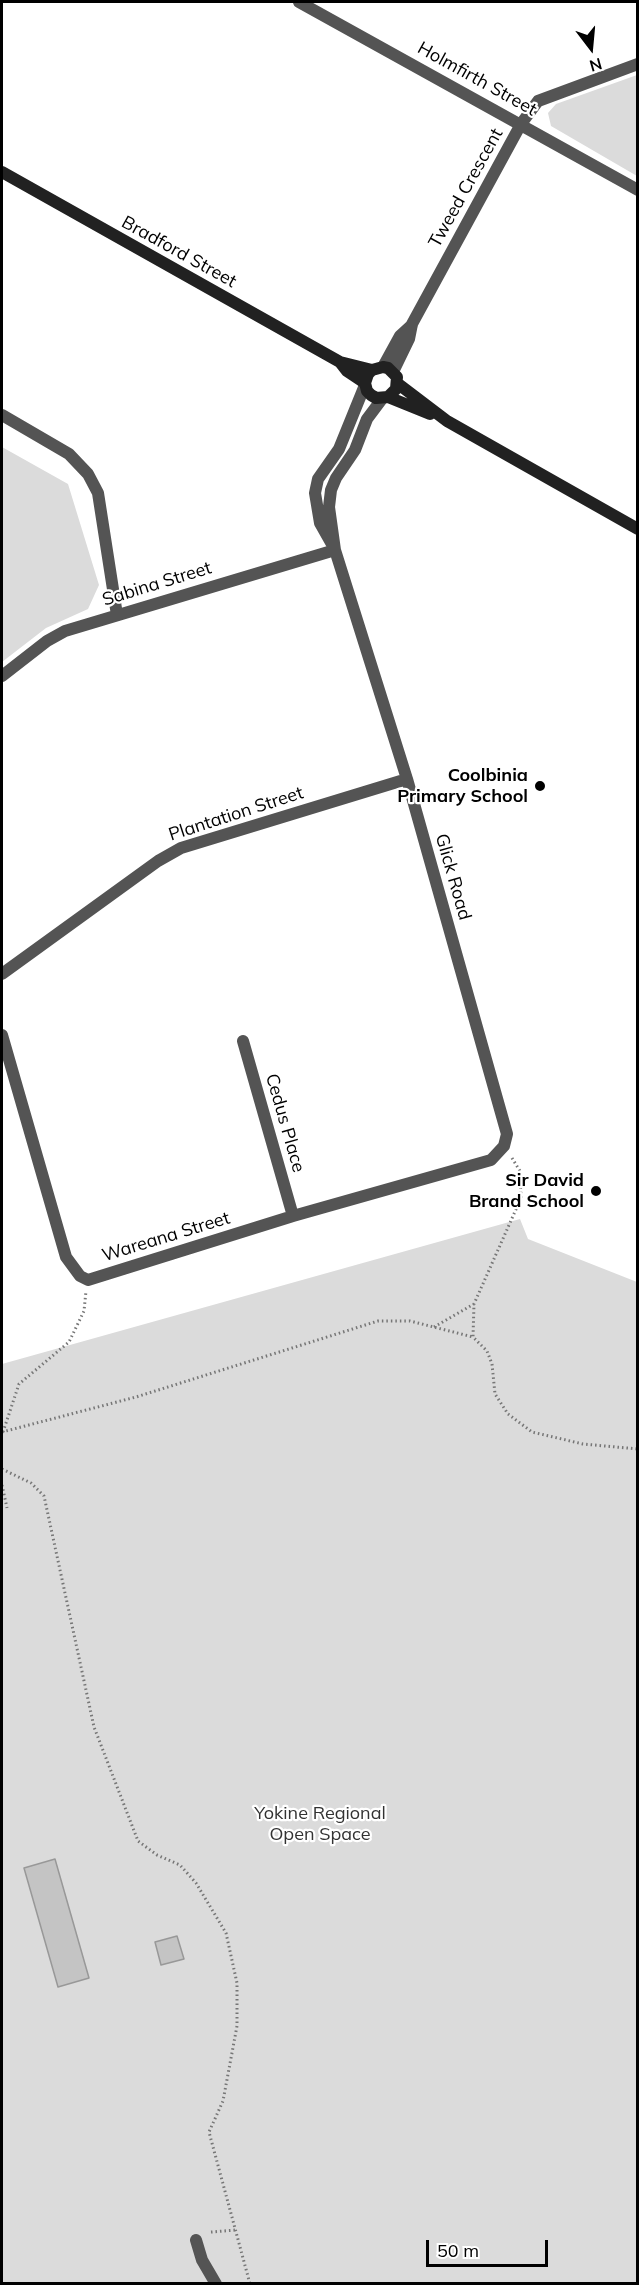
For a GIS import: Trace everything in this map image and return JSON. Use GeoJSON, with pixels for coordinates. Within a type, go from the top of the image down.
{"type":"FeatureCollection","features":[{"type":"Feature","properties":{"kind":"street","name":"Holmfirth Street"},"geometry":{"type":"LineString","coordinates":[[299,2],[638,190]]}},
{"type":"Feature","properties":{"kind":"street","name":"Tweed Crescent"},"geometry":{"type":"LineString","coordinates":[[386,373],[400,336],[412,324],[521,124],[537,101],[638,64]]}},
{"type":"Feature","properties":{"kind":"street","name":"Bradford Street"},"geometry":{"type":"LineString","coordinates":[[2,172],[340,362],[386,373],[447,421],[638,529]]}},
{"type":"Feature","properties":{"kind":"street","name":"Bradford Street"},"geometry":{"type":"LineString","coordinates":[[340,362],[347,371],[365,384],[371,395],[447,421]]}},
{"type":"Feature","properties":{"kind":"street"},"geometry":{"type":"LineString","coordinates":[[365,384],[386,373],[396,389],[385,398]]}},
{"type":"Feature","properties":{"kind":"street","name":"Glick Road"},"geometry":{"type":"LineString","coordinates":[[335,550],[320,523],[315,493],[318,479],[339,449],[365,384]]}},
{"type":"Feature","properties":{"kind":"street","name":"Glick Road"},"geometry":{"type":"LineString","coordinates":[[385,398],[367,419],[355,450],[331,490],[329,507],[335,550],[406,779],[507,1134],[504,1146]]}},
{"type":"Feature","properties":{"kind":"street"},"geometry":{"type":"LineString","coordinates":[[2,415],[69,454],[88,474],[98,492],[117,615]]}},
{"type":"Feature","properties":{"kind":"street","name":"Sabina Street"},"geometry":{"type":"LineString","coordinates":[[2,676],[47,641],[66,631],[335,550]]}},
{"type":"Feature","properties":{"kind":"street","name":"Plantation Street"},"geometry":{"type":"LineString","coordinates":[[2,974],[158,861],[181,848],[406,779]]}},
{"type":"Feature","properties":{"kind":"street","name":"Wareana Street"},"geometry":{"type":"LineString","coordinates":[[2,1035],[66,1257],[80,1276],[88,1280],[293,1216],[491,1160],[504,1146]]}},
{"type":"Feature","properties":{"kind":"street","name":"Cedus Place"},"geometry":{"type":"LineString","coordinates":[[243,1041],[293,1216]]}},
{"type":"Feature","properties":{"kind":"street"},"geometry":{"type":"LineString","coordinates":[[196,2240],[202,2260],[216,2283]]}},
{"type":"Feature","properties":{"kind":"path"},"geometry":{"type":"LineString","coordinates":[[473,1337],[474,1304],[521,1198],[520,1171],[504,1146]]}},
{"type":"Feature","properties":{"kind":"path"},"geometry":{"type":"LineString","coordinates":[[2,1432],[19,1384],[69,1342],[84,1311],[88,1280]]}},
{"type":"Feature","properties":{"kind":"path"},"geometry":{"type":"LineString","coordinates":[[433,1328],[474,1304]]}},
{"type":"Feature","properties":{"kind":"path"},"geometry":{"type":"LineString","coordinates":[[2,1432],[136,1397],[371,1323],[410,1321],[473,1337],[488,1351],[492,1364],[495,1394],[508,1414],[532,1432],[583,1444],[638,1449]]}},
{"type":"Feature","properties":{"kind":"path"},"geometry":{"type":"LineString","coordinates":[[2,1469],[31,1483],[44,1496],[94,1727],[138,1840],[157,1855],[180,1865],[186,1871],[196,1883],[226,1933],[237,1983],[237,2026],[223,2101],[209,2132],[250,2283]]}},
{"type":"Feature","properties":{"kind":"path"},"geometry":{"type":"LineString","coordinates":[[2,1485],[7,1508]]}},
{"type":"Feature","properties":{"kind":"path"},"geometry":{"type":"LineString","coordinates":[[212,2232],[236,2230]]}},
{"type":"Feature","properties":{"kind":"green space"},"geometry":{"type":"Polygon","coordinates":[[[638,75],[637,176],[551,126],[548,113],[556,104],[638,75]]]}},
{"type":"Feature","properties":{"kind":"green space"},"geometry":{"type":"Polygon","coordinates":[[[2,447],[68,484],[99,585],[88,609],[46,628],[2,662],[2,447]]]}},
{"type":"Feature","properties":{"kind":"green space","name":"Yokine Regional Open Space"},"geometry":{"type":"Polygon","coordinates":[[[520,1219],[528,1239],[637,1282],[637,2283],[2,2284],[2,1364],[520,1219]]]}},
{"type":"Feature","properties":{"kind":"building"},"geometry":{"type":"Polygon","coordinates":[[[55,1859],[89,1978],[58,1987],[24,1868],[55,1859]]]}},
{"type":"Feature","properties":{"kind":"building"},"geometry":{"type":"Polygon","coordinates":[[[177,1936],[184,1959],[161,1965],[155,1942],[177,1936]]]}},
{"type":"Feature","properties":{"kind":"place","name":"Coolbinia Primary School"},"geometry":{"type":"Point","coordinates":[540,786]}},
{"type":"Feature","properties":{"kind":"place","name":"Sir David Brand School"},"geometry":{"type":"Point","coordinates":[596,1191]}}]}
